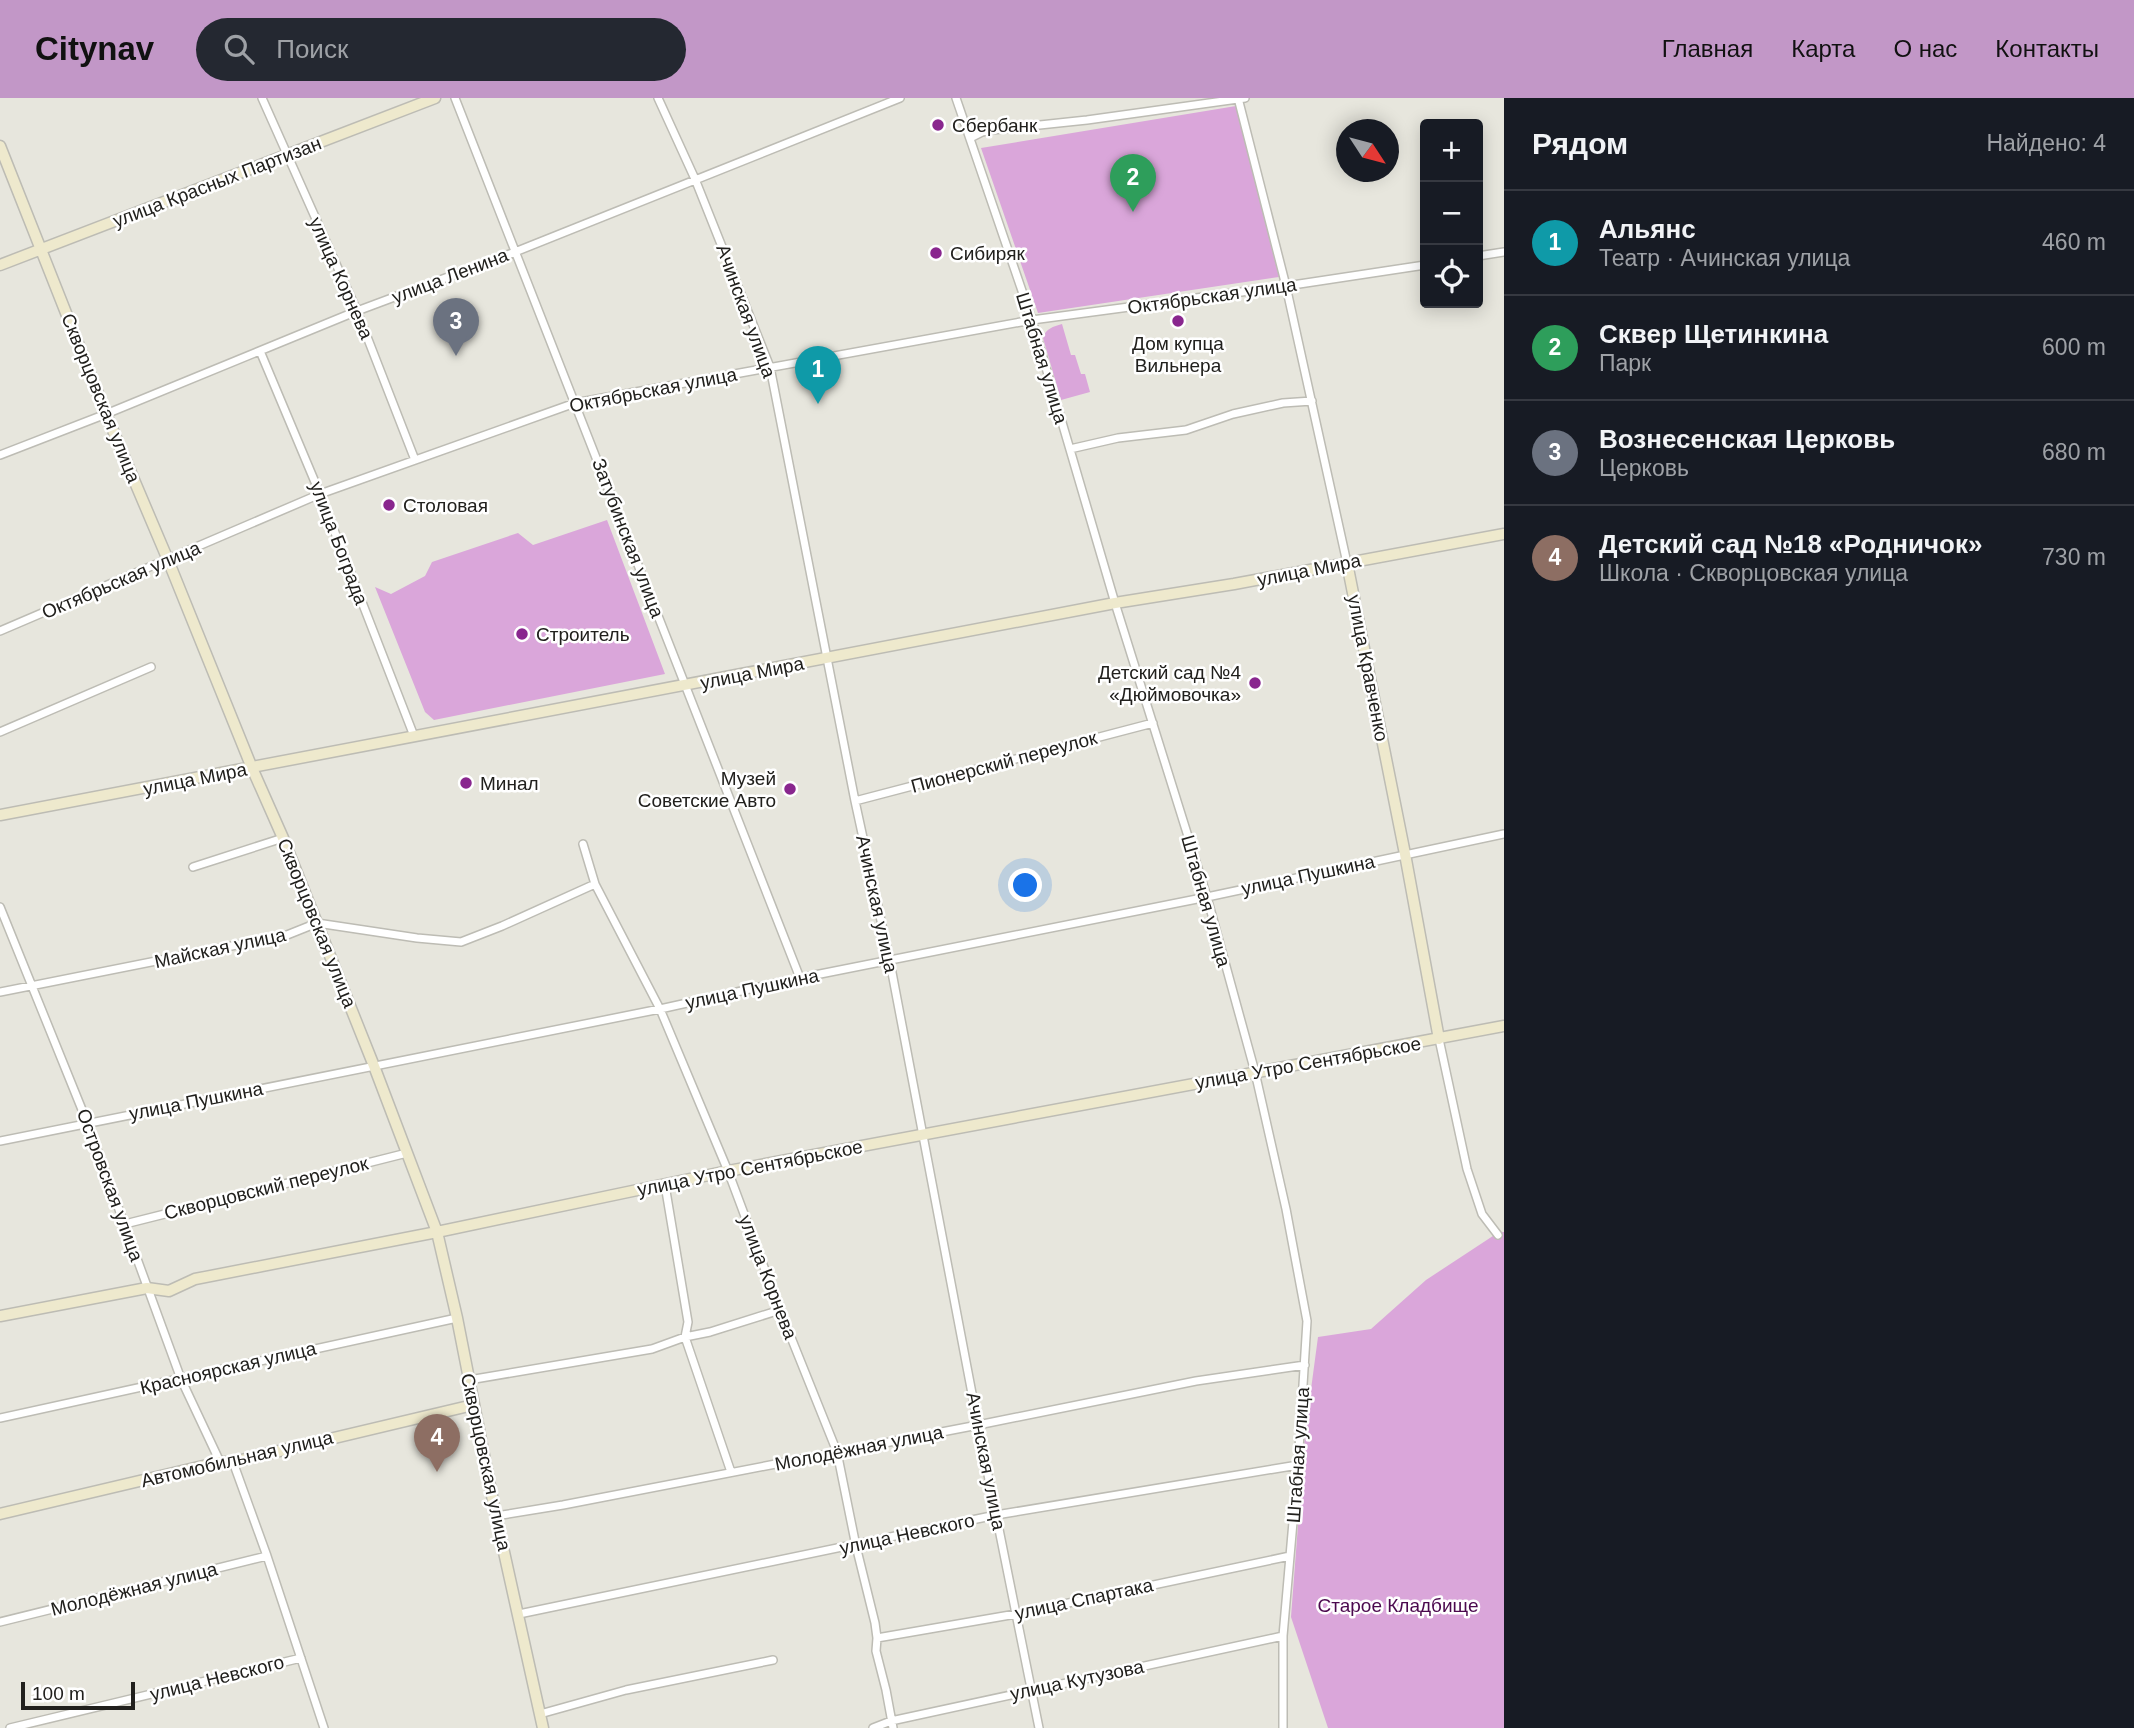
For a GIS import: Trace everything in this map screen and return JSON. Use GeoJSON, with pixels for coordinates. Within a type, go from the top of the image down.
{"type":"FeatureCollection","features":[{"type":"Feature","properties":{"kind":"street","name":"улица Корнева"},"geometry":{"type":"LineString","coordinates":[[261,98],[357,311],[415,460]]}},
{"type":"Feature","properties":{"kind":"street","name":"улица Красных Партизан"},"geometry":{"type":"LineString","coordinates":[[0,265],[435,98]]}},
{"type":"Feature","properties":{"kind":"street","name":"Затубинская улица"},"geometry":{"type":"LineString","coordinates":[[455,98],[800,978]]}},
{"type":"Feature","properties":{"kind":"street","name":"Ачинская улица"},"geometry":{"type":"LineString","coordinates":[[658,98],[695,180],[770,367],[855,801],[890,961],[1039,1728]]}},
{"type":"Feature","properties":{"kind":"street","name":"улица Ленина"},"geometry":{"type":"LineString","coordinates":[[0,455],[357,311],[515,252],[900,98]]}},
{"type":"Feature","properties":{"kind":"street","name":"Штабная улица"},"geometry":{"type":"LineString","coordinates":[[957,98],[1032,320],[1115,603],[1207,897],[1255,1072],[1286,1209],[1307,1321],[1283,1636],[1283,1728]]}},
{"type":"Feature","properties":{"kind":"street","name":"улица Кравченко"},"geometry":{"type":"LineString","coordinates":[[1238,98],[1286,286],[1347,563],[1439,1039],[1467,1169],[1482,1214],[1498,1235]]}},
{"type":"Feature","properties":{"kind":"street"},"geometry":{"type":"LineString","coordinates":[[970,138],[992,130],[1245,98]]}},
{"type":"Feature","properties":{"kind":"street","name":"Скворцовская улица"},"geometry":{"type":"LineString","coordinates":[[0,146],[106,414],[169,560],[251,768],[283,838],[437,1232],[543,1728]]}},
{"type":"Feature","properties":{"kind":"street"},"geometry":{"type":"LineString","coordinates":[[1483,256],[1504,252]]}},
{"type":"Feature","properties":{"kind":"street","name":"Октябрьская улица"},"geometry":{"type":"LineString","coordinates":[[0,631],[320,494],[575,402],[1032,320],[1420,266]]}},
{"type":"Feature","properties":{"kind":"street","name":"улица Бограда"},"geometry":{"type":"LineString","coordinates":[[260,351],[320,494],[414,736]]}},
{"type":"Feature","properties":{"kind":"street"},"geometry":{"type":"LineString","coordinates":[[1070,449],[1118,438],[1185,430],[1233,414],[1283,403],[1312,401]]}},
{"type":"Feature","properties":{"kind":"street","name":"улица Мира"},"geometry":{"type":"LineString","coordinates":[[0,815],[1115,603],[1504,534]]}},
{"type":"Feature","properties":{"kind":"street"},"geometry":{"type":"LineString","coordinates":[[0,732],[151,667]]}},
{"type":"Feature","properties":{"kind":"street","name":"Пионерский переулок"},"geometry":{"type":"LineString","coordinates":[[855,801],[1153,723]]}},
{"type":"Feature","properties":{"kind":"street","name":"улица Пушкина"},"geometry":{"type":"LineString","coordinates":[[0,1141],[660,1009],[1504,834]]}},
{"type":"Feature","properties":{"kind":"street"},"geometry":{"type":"LineString","coordinates":[[193,867],[283,838]]}},
{"type":"Feature","properties":{"kind":"street","name":"улица Корнева"},"geometry":{"type":"LineString","coordinates":[[583,844],[595,884],[660,1009],[727,1171],[837,1452],[877,1639],[876,1651],[892,1725]]}},
{"type":"Feature","properties":{"kind":"street","name":"Майская улица"},"geometry":{"type":"LineString","coordinates":[[0,992],[287,935],[317,923],[461,942],[595,884]]}},
{"type":"Feature","properties":{"kind":"street","name":"Островская улица"},"geometry":{"type":"LineString","coordinates":[[0,907],[87,1122],[181,1379],[220,1462]]}},
{"type":"Feature","properties":{"kind":"street","name":"улица Утро Сентябрьское"},"geometry":{"type":"LineString","coordinates":[[0,1317],[148,1288],[169,1291],[195,1279],[727,1171],[1504,1026]]}},
{"type":"Feature","properties":{"kind":"street","name":"Скворцовский переулок"},"geometry":{"type":"LineString","coordinates":[[125,1224],[407,1153]]}},
{"type":"Feature","properties":{"kind":"street"},"geometry":{"type":"LineString","coordinates":[[665,1185],[688,1322],[685,1337],[731,1472]]}},
{"type":"Feature","properties":{"kind":"street"},"geometry":{"type":"LineString","coordinates":[[469,1380],[652,1349],[780,1310]]}},
{"type":"Feature","properties":{"kind":"street","name":"Красноярская улица"},"geometry":{"type":"LineString","coordinates":[[0,1418],[457,1318]]}},
{"type":"Feature","properties":{"kind":"street","name":"Молодёжная улица"},"geometry":{"type":"LineString","coordinates":[[496,1516],[1196,1381],[1305,1365]]}},
{"type":"Feature","properties":{"kind":"street","name":"Автомобильная улица"},"geometry":{"type":"LineString","coordinates":[[0,1514],[473,1405]]}},
{"type":"Feature","properties":{"kind":"street"},"geometry":{"type":"LineString","coordinates":[[233,1462],[324,1728]]}},
{"type":"Feature","properties":{"kind":"street","name":"улица Невского"},"geometry":{"type":"LineString","coordinates":[[519,1614],[996,1515],[1298,1465]]}},
{"type":"Feature","properties":{"kind":"street","name":"Молодёжная улица"},"geometry":{"type":"LineString","coordinates":[[0,1622],[267,1556]]}},
{"type":"Feature","properties":{"kind":"street","name":"улица Спартака"},"geometry":{"type":"LineString","coordinates":[[877,1639],[1016,1614],[1290,1556]]}},
{"type":"Feature","properties":{"kind":"street","name":"улица Кутузова"},"geometry":{"type":"LineString","coordinates":[[873,1728],[1031,1690],[1283,1636]]}},
{"type":"Feature","properties":{"kind":"street","name":"улица Невского"},"geometry":{"type":"LineString","coordinates":[[10,1728],[301,1658]]}},
{"type":"Feature","properties":{"kind":"street"},"geometry":{"type":"LineString","coordinates":[[540,1714],[626,1690],[773,1660]]}},
{"type":"Feature","properties":{"kind":"green space"},"geometry":{"type":"Polygon","coordinates":[[[1236,106],[1279,277],[1038,313],[981,148],[1236,106]]]}},
{"type":"Feature","properties":{"kind":"green space"},"geometry":{"type":"Polygon","coordinates":[[[1062,324],[1071,355],[1075,355],[1081,374],[1085,374],[1090,392],[1061,400],[1043,338],[1048,330],[1062,324]]]}},
{"type":"Feature","properties":{"kind":"green space","name":"Строитель"},"geometry":{"type":"Polygon","coordinates":[[[607,520],[665,674],[434,720],[425,712],[375,587],[391,594],[425,576],[432,562],[518,533],[533,545],[607,520]]]}},
{"type":"Feature","properties":{"kind":"green space","name":"Старое Кладбище"},"geometry":{"type":"Polygon","coordinates":[[[1499,1232],[1504,1232],[1504,1728],[1328,1728],[1291,1617],[1305,1434],[1318,1337],[1371,1329],[1426,1280],[1499,1232]]]}},
{"type":"Feature","properties":{"kind":"place","name":"Сбербанк"},"geometry":{"type":"Point","coordinates":[938,125]}},
{"type":"Feature","properties":{"kind":"place","name":"Сквер Щетинкина"},"geometry":{"type":"Point","coordinates":[1133,212]}},
{"type":"Feature","properties":{"kind":"place","name":"Сибиряк"},"geometry":{"type":"Point","coordinates":[936,253]}},
{"type":"Feature","properties":{"kind":"place","name":"Дом купца Вильнера"},"geometry":{"type":"Point","coordinates":[1178,321]}},
{"type":"Feature","properties":{"kind":"place","name":"Вознесенская Церковь"},"geometry":{"type":"Point","coordinates":[456,356]}},
{"type":"Feature","properties":{"kind":"place","name":"Альянс"},"geometry":{"type":"Point","coordinates":[818,404]}},
{"type":"Feature","properties":{"kind":"place","name":"Столовая"},"geometry":{"type":"Point","coordinates":[389,505]}},
{"type":"Feature","properties":{"kind":"place","name":"Строитель"},"geometry":{"type":"Point","coordinates":[522,634]}},
{"type":"Feature","properties":{"kind":"place","name":"Детский сад №4 «Дюймовочка»"},"geometry":{"type":"Point","coordinates":[1255,683]}},
{"type":"Feature","properties":{"kind":"place","name":"Минал"},"geometry":{"type":"Point","coordinates":[466,783]}},
{"type":"Feature","properties":{"kind":"place","name":"Музей Советские Авто"},"geometry":{"type":"Point","coordinates":[790,789]}},
{"type":"Feature","properties":{"kind":"place","name":"Детский сад №18 «Родничок»"},"geometry":{"type":"Point","coordinates":[437,1472]}}]}
